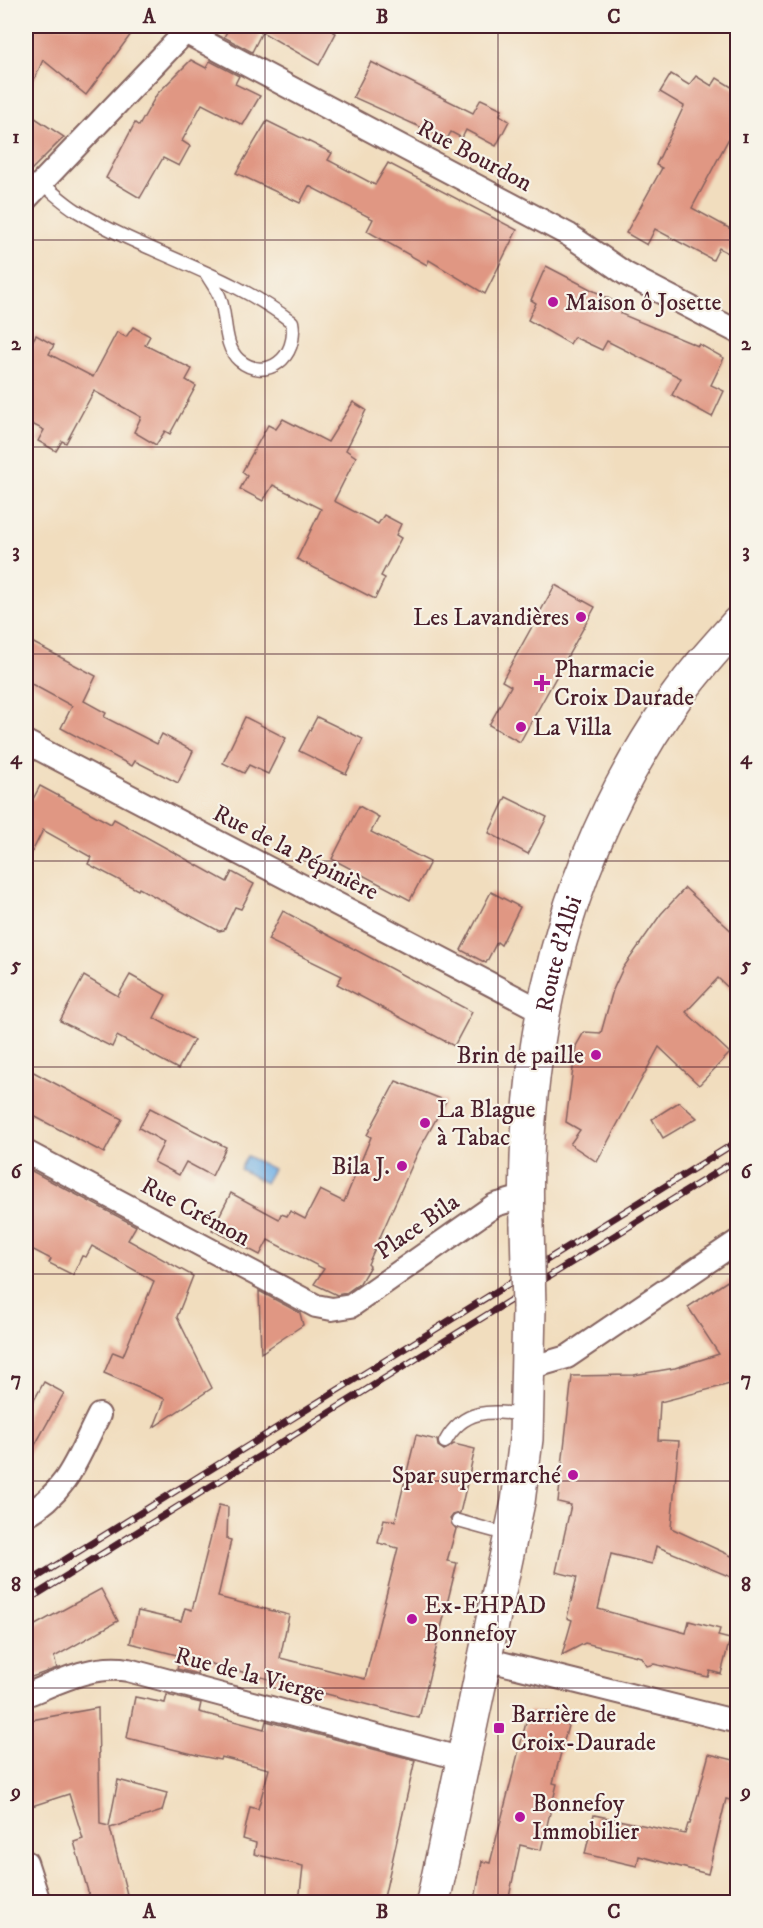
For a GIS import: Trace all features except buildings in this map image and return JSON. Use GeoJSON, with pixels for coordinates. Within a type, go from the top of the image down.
{"type":"FeatureCollection","features":[{"type":"Feature","properties":{"kind":"main road","name":"Route d'Albi"},"geometry":{"type":"LineString","coordinates":[[433,1902],[512,1535],[527,1415],[529,1368],[526,1211],[528,1106],[542,1011],[573,898],[626,778],[670,706],[738,622]]}},
{"type":"Feature","properties":{"kind":"street"},"geometry":{"type":"LineString","coordinates":[[33,191],[188,29]]}},
{"type":"Feature","properties":{"kind":"street","name":"Rue Bourdon"},"geometry":{"type":"LineString","coordinates":[[188,29],[569,235],[626,274],[738,333]]}},
{"type":"Feature","properties":{"kind":"street","name":"Rue de la Pépinière"},"geometry":{"type":"LineString","coordinates":[[26,742],[542,1011]]}},
{"type":"Feature","properties":{"kind":"street","name":"Rue Crémon"},"geometry":{"type":"LineString","coordinates":[[26,1152],[316,1306],[344,1308]]}},
{"type":"Feature","properties":{"kind":"street","name":"Place Bila"},"geometry":{"type":"LineString","coordinates":[[344,1308],[362,1298],[495,1205],[526,1211]]}},
{"type":"Feature","properties":{"kind":"street"},"geometry":{"type":"LineString","coordinates":[[529,1368],[567,1357],[738,1241]]}},
{"type":"Feature","properties":{"kind":"street"},"geometry":{"type":"LineString","coordinates":[[26,1515],[42,1506],[64,1485],[99,1415]]}},
{"type":"Feature","properties":{"kind":"street"},"geometry":{"type":"LineString","coordinates":[[485,1659],[738,1722]]}},
{"type":"Feature","properties":{"kind":"street","name":"Rue de la Vierge"},"geometry":{"type":"LineString","coordinates":[[26,1695],[96,1669],[109,1667],[128,1670],[463,1759]]}},
{"type":"Feature","properties":{"kind":"street"},"geometry":{"type":"LineString","coordinates":[[26,1862],[39,1902]]}},
{"type":"Feature","properties":{"kind":"lane"},"geometry":{"type":"LineString","coordinates":[[33,191],[206,273],[278,311],[292,322],[295,336],[289,353],[274,366],[255,367],[238,360],[229,341],[220,297],[206,273]]}},
{"type":"Feature","properties":{"kind":"lane"},"geometry":{"type":"LineString","coordinates":[[445,1442],[453,1428],[471,1415],[493,1411],[527,1415]]}},
{"type":"Feature","properties":{"kind":"lane"},"geometry":{"type":"LineString","coordinates":[[458,1521],[512,1535]]}},
{"type":"Feature","properties":{"kind":"water"},"geometry":{"type":"Polygon","coordinates":[[[247,1156],[273,1169],[265,1183],[240,1169],[247,1156]]]}},
{"type":"Feature","properties":{"kind":"railway"},"geometry":{"type":"LineString","coordinates":[[26,1584],[738,1141]]}},
{"type":"Feature","properties":{"kind":"railway"},"geometry":{"type":"LineString","coordinates":[[26,1601],[738,1159]]}},
{"type":"Feature","properties":{"kind":"place","name":"Maison ô Josette"},"geometry":{"type":"Point","coordinates":[553,302]}},
{"type":"Feature","properties":{"kind":"place","name":"Les Lavandières"},"geometry":{"type":"Point","coordinates":[581,617]}},
{"type":"Feature","properties":{"kind":"place","name":"Pharmacie Croix Daurade"},"geometry":{"type":"Point","coordinates":[542,683]}},
{"type":"Feature","properties":{"kind":"place","name":"La Villa"},"geometry":{"type":"Point","coordinates":[521,727]}},
{"type":"Feature","properties":{"kind":"place","name":"Brin de paille"},"geometry":{"type":"Point","coordinates":[596,1055]}},
{"type":"Feature","properties":{"kind":"place","name":"La Blague à Tabac"},"geometry":{"type":"Point","coordinates":[425,1123]}},
{"type":"Feature","properties":{"kind":"place","name":"Bila J."},"geometry":{"type":"Point","coordinates":[402,1166]}},
{"type":"Feature","properties":{"kind":"place","name":"Spar supermarché"},"geometry":{"type":"Point","coordinates":[573,1475]}},
{"type":"Feature","properties":{"kind":"place","name":"Ex-EHPAD Bonnefoy"},"geometry":{"type":"Point","coordinates":[412,1619]}},
{"type":"Feature","properties":{"kind":"place","name":"Barrière de Croix-Daurade"},"geometry":{"type":"Point","coordinates":[499,1728]}},
{"type":"Feature","properties":{"kind":"place","name":"Bonnefoy Immobilier"},"geometry":{"type":"Point","coordinates":[520,1817]}}]}
